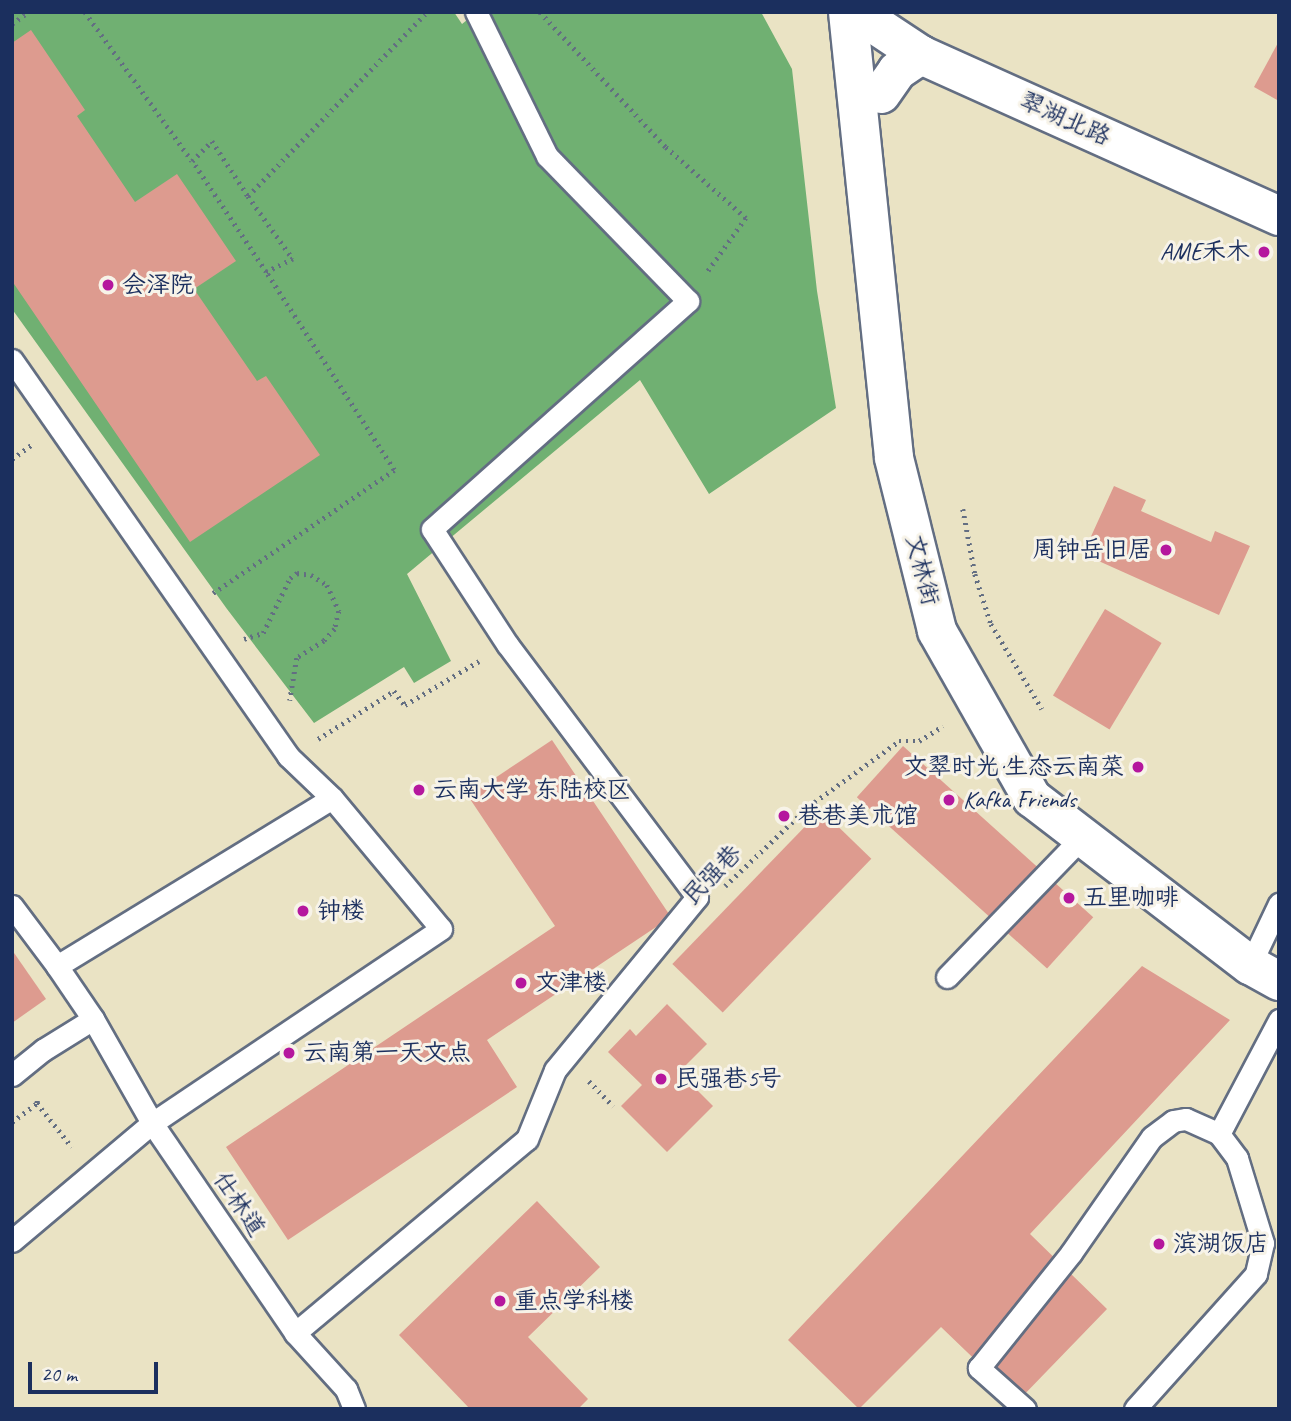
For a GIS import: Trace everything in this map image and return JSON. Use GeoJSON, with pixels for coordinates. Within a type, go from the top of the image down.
{"type":"FeatureCollection","features":[{"type":"Feature","properties":{"kind":"street","name":"翠湖北路"},"geometry":{"type":"LineString","coordinates":[[860,16],[921,55],[1279,216]]}},
{"type":"Feature","properties":{"kind":"street","name":"文林街"},"geometry":{"type":"LineString","coordinates":[[860,16],[881,94],[917,452],[958,620],[1053,784],[1267,959]]}},
{"type":"Feature","properties":{"kind":"street","name":"文林街"},"geometry":{"type":"LineString","coordinates":[[860,16],[894,458],[937,631],[1032,798],[1082,837],[1267,959]]}},
{"type":"Feature","properties":{"kind":"street"},"geometry":{"type":"LineString","coordinates":[[881,94],[897,71],[921,55]]}},
{"type":"Feature","properties":{"kind":"lane"},"geometry":{"type":"LineString","coordinates":[[295,1333],[527,1139],[555,1070],[697,897],[507,644],[432,529],[688,301],[547,156],[476,12]]}},
{"type":"Feature","properties":{"kind":"lane"},"geometry":{"type":"LineString","coordinates":[[12,360],[219,652],[288,756],[332,798],[442,929],[152,1123],[12,1241]]}},
{"type":"Feature","properties":{"kind":"lane"},"geometry":{"type":"LineString","coordinates":[[57,966],[332,798]]}},
{"type":"Feature","properties":{"kind":"lane"},"geometry":{"type":"LineString","coordinates":[[947,977],[1082,837]]}},
{"type":"Feature","properties":{"kind":"lane"},"geometry":{"type":"LineString","coordinates":[[1267,959],[1279,904]]}},
{"type":"Feature","properties":{"kind":"lane","name":"仕林道"},"geometry":{"type":"LineString","coordinates":[[12,906],[93,1019],[152,1123],[295,1333],[346,1389],[354,1409]]}},
{"type":"Feature","properties":{"kind":"lane"},"geometry":{"type":"LineString","coordinates":[[12,1075],[43,1049],[93,1019]]}},
{"type":"Feature","properties":{"kind":"lane"},"geometry":{"type":"LineString","coordinates":[[1219,1134],[1279,1020]]}},
{"type":"Feature","properties":{"kind":"lane"},"geometry":{"type":"LineString","coordinates":[[1025,1409],[979,1368],[1070,1252],[1152,1137],[1173,1121],[1186,1119],[1219,1134],[1237,1158],[1263,1243],[1256,1274],[1135,1409]]}},
{"type":"Feature","properties":{"kind":"path"},"geometry":{"type":"LineString","coordinates":[[12,24],[29,12]]}},
{"type":"Feature","properties":{"kind":"path"},"geometry":{"type":"LineString","coordinates":[[85,12],[192,161],[267,272],[394,470],[189,610]]}},
{"type":"Feature","properties":{"kind":"path"},"geometry":{"type":"LineString","coordinates":[[248,196],[427,12]]}},
{"type":"Feature","properties":{"kind":"path"},"geometry":{"type":"LineString","coordinates":[[540,12],[666,147],[746,218],[688,301]]}},
{"type":"Feature","properties":{"kind":"path"},"geometry":{"type":"LineString","coordinates":[[192,161],[212,141],[293,259],[267,272]]}},
{"type":"Feature","properties":{"kind":"path"},"geometry":{"type":"LineString","coordinates":[[963,509],[975,575],[991,624],[1042,709]]}},
{"type":"Feature","properties":{"kind":"path"},"geometry":{"type":"LineString","coordinates":[[219,652],[263,633],[290,578],[297,573],[311,575],[327,585],[339,611],[335,629],[297,658],[289,703]]}},
{"type":"Feature","properties":{"kind":"path"},"geometry":{"type":"LineString","coordinates":[[288,756],[394,691],[405,705],[507,644]]}},
{"type":"Feature","properties":{"kind":"path","name":"民强巷"},"geometry":{"type":"LineString","coordinates":[[716,896],[809,806],[899,741],[919,741],[947,724]]}},
{"type":"Feature","properties":{"kind":"path"},"geometry":{"type":"LineString","coordinates":[[583,1069],[613,1105]]}},
{"type":"Feature","properties":{"kind":"path"},"geometry":{"type":"LineString","coordinates":[[37,1103],[72,1147]]}},
{"type":"Feature","properties":{"kind":"green space"},"geometry":{"type":"Polygon","coordinates":[[[12,12],[454,12],[462,24],[477,12],[761,12],[792,69],[817,291],[836,408],[709,494],[640,380],[407,574],[451,661],[414,683],[404,667],[314,723],[227,609],[12,309],[12,12]]]}},
{"type":"Feature","properties":{"kind":"building","name":"会泽院"},"geometry":{"type":"Polygon","coordinates":[[[31,30],[85,110],[77,116],[135,202],[177,174],[236,261],[194,289],[257,381],[266,376],[320,455],[190,542],[12,281],[12,43],[31,30]]]}},
{"type":"Feature","properties":{"kind":"building"},"geometry":{"type":"Polygon","coordinates":[[[1279,41],[1279,101],[1254,87],[1279,41]]]}},
{"type":"Feature","properties":{"kind":"building","name":"周钟岳旧居"},"geometry":{"type":"Polygon","coordinates":[[[1114,486],[1146,500],[1141,511],[1211,542],[1215,531],[1250,546],[1219,615],[1083,554],[1114,486]]]}},
{"type":"Feature","properties":{"kind":"building"},"geometry":{"type":"Polygon","coordinates":[[[1105,609],[1162,643],[1110,730],[1053,696],[1105,609]]]}},
{"type":"Feature","properties":{"kind":"building","name":"文津楼"},"geometry":{"type":"Polygon","coordinates":[[[552,740],[671,917],[487,1040],[517,1087],[288,1240],[226,1147],[555,926],[468,796],[552,740]]]}},
{"type":"Feature","properties":{"kind":"building"},"geometry":{"type":"Polygon","coordinates":[[[903,746],[1093,917],[1047,969],[857,797],[903,746]]]}},
{"type":"Feature","properties":{"kind":"building"},"geometry":{"type":"Polygon","coordinates":[[[821,810],[871,859],[723,1013],[672,964],[821,810]]]}},
{"type":"Feature","properties":{"kind":"building"},"geometry":{"type":"Polygon","coordinates":[[[12,950],[46,999],[12,1023],[12,950]]]}},
{"type":"Feature","properties":{"kind":"building"},"geometry":{"type":"Polygon","coordinates":[[[1142,966],[1230,1020],[1030,1234],[1107,1309],[1018,1401],[941,1327],[859,1409],[788,1340],[1142,966]]]}},
{"type":"Feature","properties":{"kind":"building","name":"民强巷5号"},"geometry":{"type":"Polygon","coordinates":[[[667,1004],[707,1044],[679,1072],[713,1106],[667,1152],[621,1106],[642,1085],[608,1052],[630,1029],[636,1036],[667,1004]]]}},
{"type":"Feature","properties":{"kind":"building","name":"重点学科楼"},"geometry":{"type":"Polygon","coordinates":[[[537,1201],[600,1267],[528,1337],[588,1399],[578,1409],[470,1409],[399,1335],[537,1201]]]}},
{"type":"Feature","properties":{"kind":"place","name":"AME禾木"},"geometry":{"type":"Point","coordinates":[1264,252]}},
{"type":"Feature","properties":{"kind":"place","name":"会泽院"},"geometry":{"type":"Point","coordinates":[108,285]}},
{"type":"Feature","properties":{"kind":"place","name":"周钟岳旧居"},"geometry":{"type":"Point","coordinates":[1166,550]}},
{"type":"Feature","properties":{"kind":"place","name":"文翠时光·生态云南菜"},"geometry":{"type":"Point","coordinates":[1138,767]}},
{"type":"Feature","properties":{"kind":"place","name":"云南大学 东陆校区"},"geometry":{"type":"Point","coordinates":[419,790]}},
{"type":"Feature","properties":{"kind":"place","name":"Kafka Friends"},"geometry":{"type":"Point","coordinates":[949,800]}},
{"type":"Feature","properties":{"kind":"place","name":"巷巷美术馆"},"geometry":{"type":"Point","coordinates":[784,816]}},
{"type":"Feature","properties":{"kind":"place","name":"五里咖啡"},"geometry":{"type":"Point","coordinates":[1069,898]}},
{"type":"Feature","properties":{"kind":"place","name":"钟楼"},"geometry":{"type":"Point","coordinates":[303,911]}},
{"type":"Feature","properties":{"kind":"place","name":"文津楼"},"geometry":{"type":"Point","coordinates":[521,983]}},
{"type":"Feature","properties":{"kind":"place","name":"云南第一天文点"},"geometry":{"type":"Point","coordinates":[289,1053]}},
{"type":"Feature","properties":{"kind":"place","name":"民强巷5号"},"geometry":{"type":"Point","coordinates":[661,1079]}},
{"type":"Feature","properties":{"kind":"place","name":"滨湖饭店"},"geometry":{"type":"Point","coordinates":[1159,1244]}},
{"type":"Feature","properties":{"kind":"place","name":"重点学科楼"},"geometry":{"type":"Point","coordinates":[500,1301]}}]}
